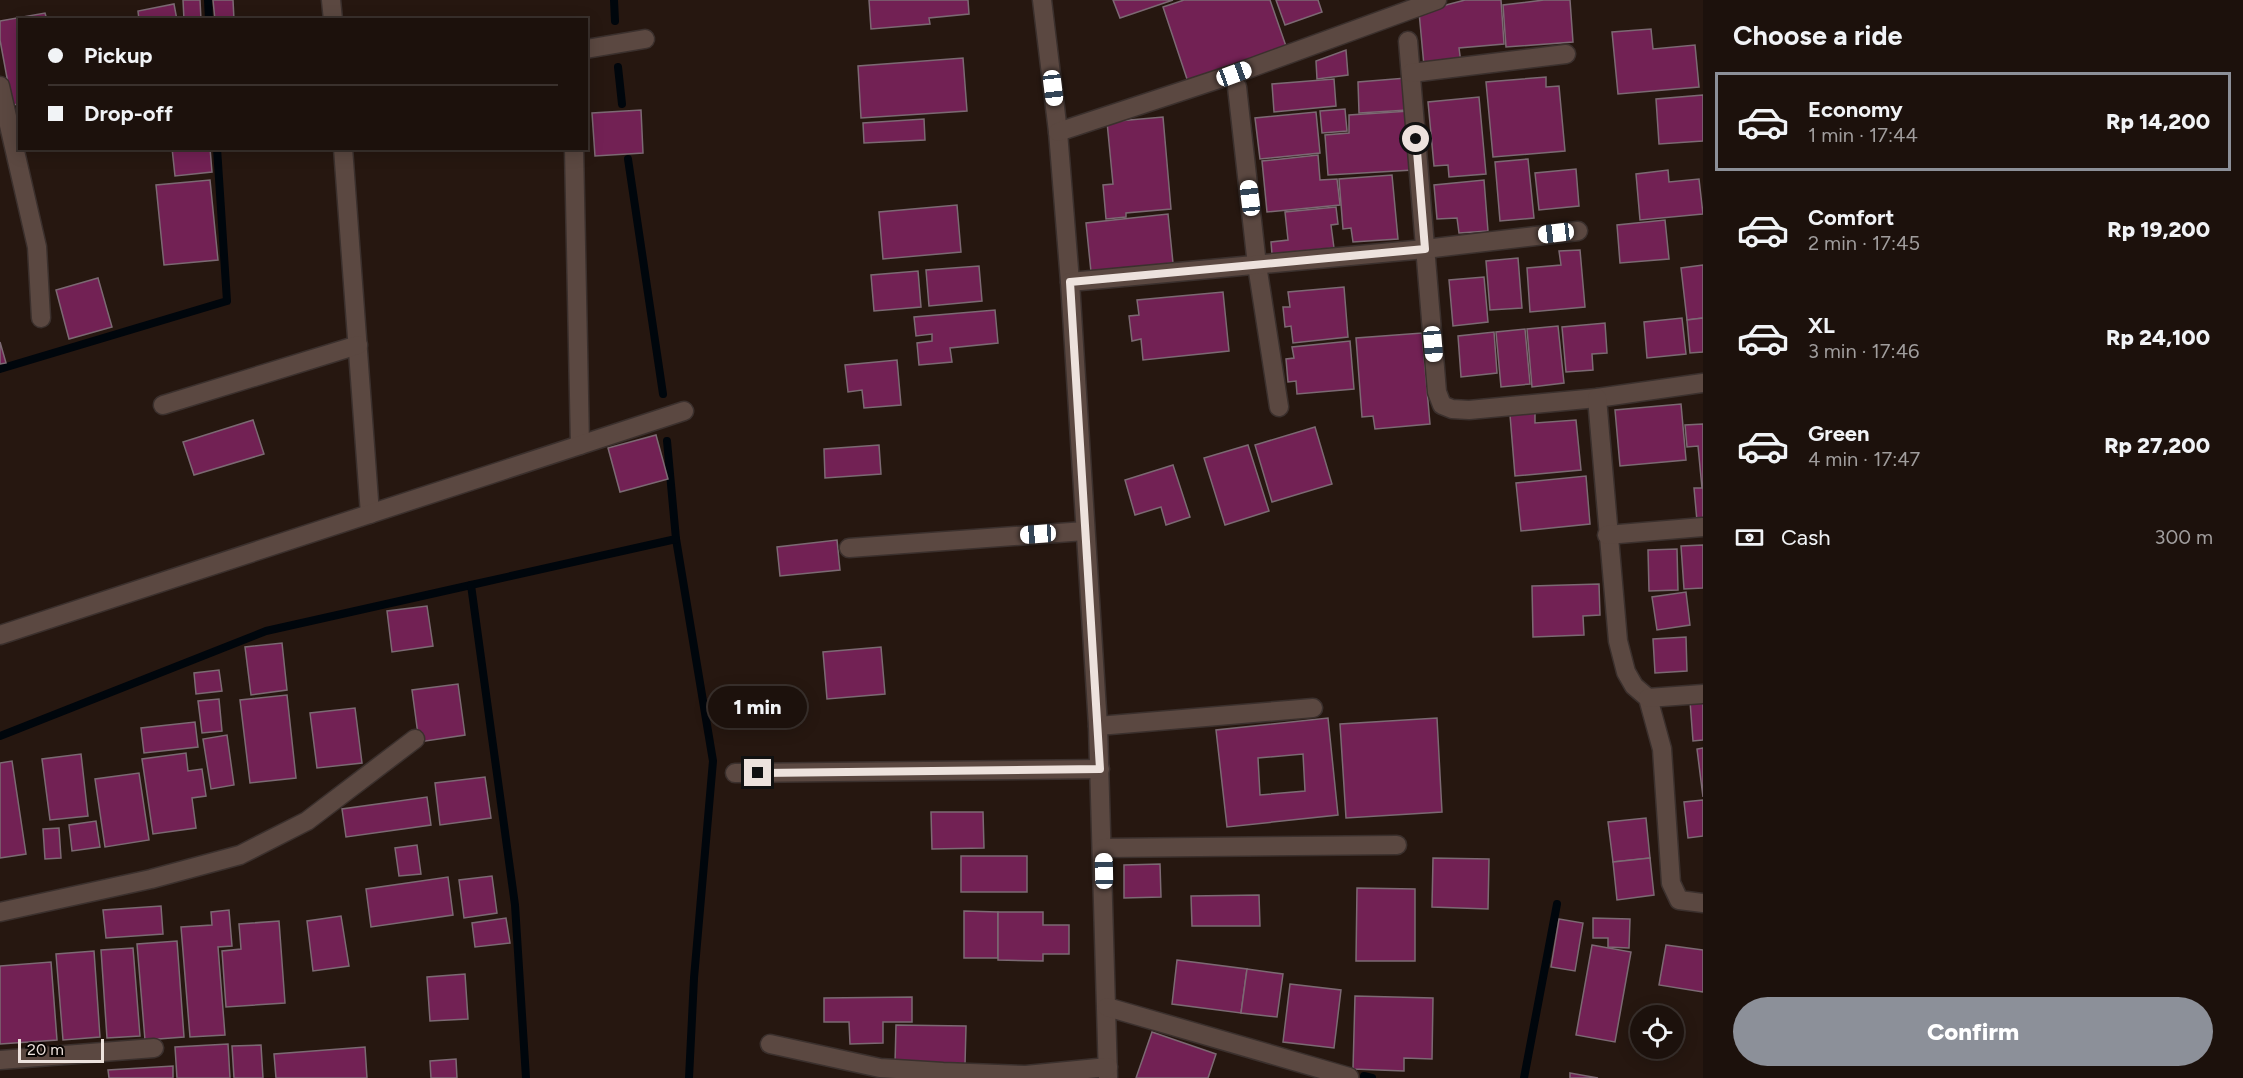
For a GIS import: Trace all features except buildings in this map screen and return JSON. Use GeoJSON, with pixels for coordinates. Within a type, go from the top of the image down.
{"type":"FeatureCollection","features":[{"type":"Feature","properties":{"kind":"street"},"geometry":{"type":"LineString","coordinates":[[332,0],[333,18]]}},
{"type":"Feature","properties":{"kind":"street"},"geometry":{"type":"LineString","coordinates":[[770,1044],[891,1068],[1026,1075],[1108,1073],[1098,726],[1070,282],[1058,132],[1042,0]]}},
{"type":"Feature","properties":{"kind":"street"},"geometry":{"type":"LineString","coordinates":[[1058,132],[1234,74],[1437,0]]}},
{"type":"Feature","properties":{"kind":"street"},"geometry":{"type":"LineString","coordinates":[[588,49],[645,39]]}},
{"type":"Feature","properties":{"kind":"street"},"geometry":{"type":"LineString","coordinates":[[1408,41],[1437,392],[1442,405],[1452,409],[1469,410],[1597,398],[1703,383]]}},
{"type":"Feature","properties":{"kind":"street"},"geometry":{"type":"LineString","coordinates":[[1411,73],[1566,54]]}},
{"type":"Feature","properties":{"kind":"street"},"geometry":{"type":"LineString","coordinates":[[0,86],[37,247],[41,318]]}},
{"type":"Feature","properties":{"kind":"street"},"geometry":{"type":"LineString","coordinates":[[1237,87],[1257,265],[1279,407]]}},
{"type":"Feature","properties":{"kind":"street"},"geometry":{"type":"LineString","coordinates":[[343,150],[370,514]]}},
{"type":"Feature","properties":{"kind":"street"},"geometry":{"type":"LineString","coordinates":[[574,150],[580,445]]}},
{"type":"Feature","properties":{"kind":"street"},"geometry":{"type":"LineString","coordinates":[[1070,282],[1425,249],[1578,231]]}},
{"type":"Feature","properties":{"kind":"street"},"geometry":{"type":"LineString","coordinates":[[163,405],[358,345]]}},
{"type":"Feature","properties":{"kind":"street"},"geometry":{"type":"LineString","coordinates":[[1597,398],[1607,535],[1618,641],[1626,672],[1634,686],[1648,698],[1662,749],[1671,883],[1680,900],[1703,903]]}},
{"type":"Feature","properties":{"kind":"street"},"geometry":{"type":"LineString","coordinates":[[0,635],[684,411]]}},
{"type":"Feature","properties":{"kind":"street"},"geometry":{"type":"LineString","coordinates":[[1607,535],[1703,527]]}},
{"type":"Feature","properties":{"kind":"street"},"geometry":{"type":"LineString","coordinates":[[849,548],[1085,531]]}},
{"type":"Feature","properties":{"kind":"street"},"geometry":{"type":"LineString","coordinates":[[1648,698],[1703,694]]}},
{"type":"Feature","properties":{"kind":"street"},"geometry":{"type":"LineString","coordinates":[[1098,726],[1313,708]]}},
{"type":"Feature","properties":{"kind":"street"},"geometry":{"type":"LineString","coordinates":[[0,912],[151,879],[240,855],[307,821],[415,739]]}},
{"type":"Feature","properties":{"kind":"street"},"geometry":{"type":"LineString","coordinates":[[735,773],[1100,769]]}},
{"type":"Feature","properties":{"kind":"street"},"geometry":{"type":"LineString","coordinates":[[1103,848],[1397,846]]}},
{"type":"Feature","properties":{"kind":"street"},"geometry":{"type":"LineString","coordinates":[[1107,1007],[1349,1077]]}},
{"type":"Feature","properties":{"kind":"street"},"geometry":{"type":"LineString","coordinates":[[0,1060],[154,1048]]}},
{"type":"Feature","properties":{"kind":"waterway"},"geometry":{"type":"LineString","coordinates":[[208,0],[209,18]]}},
{"type":"Feature","properties":{"kind":"waterway"},"geometry":{"type":"LineString","coordinates":[[614,0],[615,21]]}},
{"type":"Feature","properties":{"kind":"waterway"},"geometry":{"type":"LineString","coordinates":[[618,67],[622,104]]}},
{"type":"Feature","properties":{"kind":"waterway"},"geometry":{"type":"LineString","coordinates":[[0,369],[227,301],[217,150]]}},
{"type":"Feature","properties":{"kind":"waterway"},"geometry":{"type":"LineString","coordinates":[[628,159],[663,394]]}},
{"type":"Feature","properties":{"kind":"waterway"},"geometry":{"type":"LineString","coordinates":[[526,1078],[515,905],[471,585],[676,539],[667,441]]}},
{"type":"Feature","properties":{"kind":"waterway"},"geometry":{"type":"LineString","coordinates":[[676,539],[713,761],[694,978],[689,1078]]}},
{"type":"Feature","properties":{"kind":"waterway"},"geometry":{"type":"LineString","coordinates":[[0,736],[266,631],[471,585]]}},
{"type":"Feature","properties":{"kind":"waterway"},"geometry":{"type":"LineString","coordinates":[[1524,1078],[1557,904]]}},
{"type":"Feature","properties":{"kind":"waterway"},"geometry":{"type":"LineString","coordinates":[[1364,1076],[1372,1078]]}},
{"type":"Feature","properties":{"kind":"route"},"geometry":{"type":"LineString","coordinates":[[758,773],[1100,769],[1070,282],[1425,249],[1416,139]]}}]}
